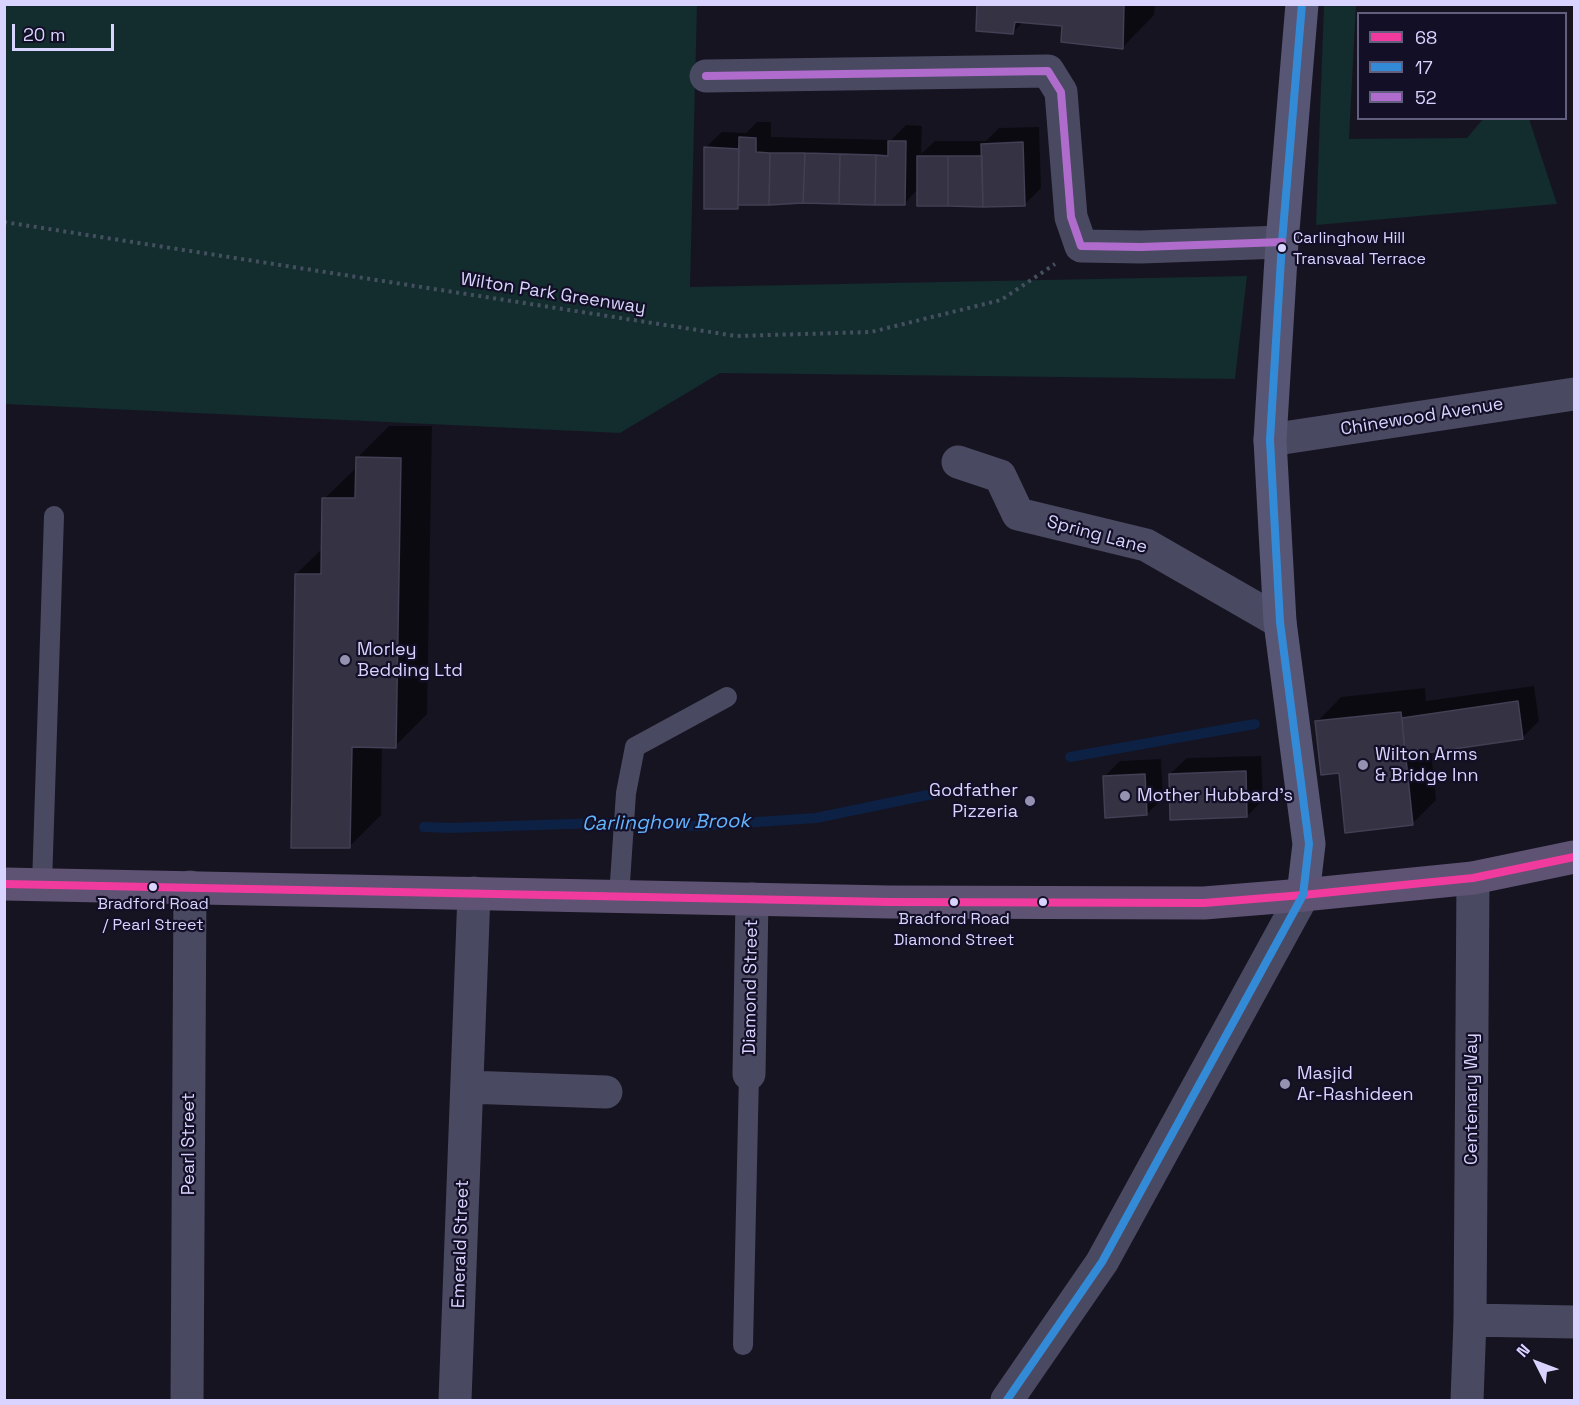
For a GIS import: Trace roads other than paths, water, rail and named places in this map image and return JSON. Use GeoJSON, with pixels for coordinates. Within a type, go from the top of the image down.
{"type":"FeatureCollection","features":[{"type":"Feature","properties":{"kind":"main road"},"geometry":{"type":"LineString","coordinates":[[4,884],[889,902],[1204,903],[1303,896],[1473,878],[1575,857]]}},
{"type":"Feature","properties":{"kind":"street"},"geometry":{"type":"LineString","coordinates":[[1007,1401],[1102,1262],[1303,896],[1309,844],[1280,622],[1270,440],[1282,242],[1302,4]]}},
{"type":"Feature","properties":{"kind":"street"},"geometry":{"type":"LineString","coordinates":[[706,76],[1048,71],[1061,92],[1071,217],[1081,246],[1141,247],[1282,242]]}},
{"type":"Feature","properties":{"kind":"street","name":"Chinewood Avenue"},"geometry":{"type":"LineString","coordinates":[[1270,440],[1575,394]]}},
{"type":"Feature","properties":{"kind":"street","name":"Spring Lane"},"geometry":{"type":"LineString","coordinates":[[958,462],[1000,476],[1018,514],[1146,545],[1280,622]]}},
{"type":"Feature","properties":{"kind":"street","name":"Centenary Way"},"geometry":{"type":"LineString","coordinates":[[1467,1401],[1470,1320],[1473,878]]}},
{"type":"Feature","properties":{"kind":"street","name":"Pearl Street"},"geometry":{"type":"LineString","coordinates":[[187,1401],[190,887]]}},
{"type":"Feature","properties":{"kind":"street","name":"Emerald Street"},"geometry":{"type":"LineString","coordinates":[[455,1401],[474,893]]}},
{"type":"Feature","properties":{"kind":"street","name":"Diamond Street"},"geometry":{"type":"LineString","coordinates":[[749,1074],[752,899]]}},
{"type":"Feature","properties":{"kind":"street"},"geometry":{"type":"LineString","coordinates":[[467,1087],[606,1092]]}},
{"type":"Feature","properties":{"kind":"street"},"geometry":{"type":"LineString","coordinates":[[1470,1320],[1575,1322]]}},
{"type":"Feature","properties":{"kind":"lane"},"geometry":{"type":"LineString","coordinates":[[42,884],[54,516]]}},
{"type":"Feature","properties":{"kind":"lane"},"geometry":{"type":"LineString","coordinates":[[619,897],[625,801],[635,747],[727,697]]}},
{"type":"Feature","properties":{"kind":"lane"},"geometry":{"type":"LineString","coordinates":[[743,1345],[749,1074]]}},
{"type":"Feature","properties":{"kind":"waterway","name":"Carlinghow Brook"},"geometry":{"type":"LineString","coordinates":[[1070,757],[1255,724]]}},
{"type":"Feature","properties":{"kind":"waterway","name":"Carlinghow Brook"},"geometry":{"type":"LineString","coordinates":[[424,827],[598,823],[697,826],[816,818],[942,792]]}},
{"type":"Feature","properties":{"kind":"place","name":"Carlinghow Hill Transvaal Terrace"},"geometry":{"type":"Point","coordinates":[1282,248]}},
{"type":"Feature","properties":{"kind":"place","name":"Morley Bedding Ltd"},"geometry":{"type":"Point","coordinates":[345,660]}},
{"type":"Feature","properties":{"kind":"place","name":"Wilton Arms & Bridge Inn"},"geometry":{"type":"Point","coordinates":[1363,765]}},
{"type":"Feature","properties":{"kind":"place","name":"Mother Hubbard's"},"geometry":{"type":"Point","coordinates":[1125,796]}},
{"type":"Feature","properties":{"kind":"place","name":"Godfather Pizzeria"},"geometry":{"type":"Point","coordinates":[1030,801]}},
{"type":"Feature","properties":{"kind":"place","name":"Bradford Road / Pearl Street"},"geometry":{"type":"Point","coordinates":[153,887]}},
{"type":"Feature","properties":{"kind":"place","name":"Bradford Road Diamond Street"},"geometry":{"type":"Point","coordinates":[954,902]}},
{"type":"Feature","properties":{"kind":"place","name":"Masjid Ar-Rashideen"},"geometry":{"type":"Point","coordinates":[1285,1084]}}]}
